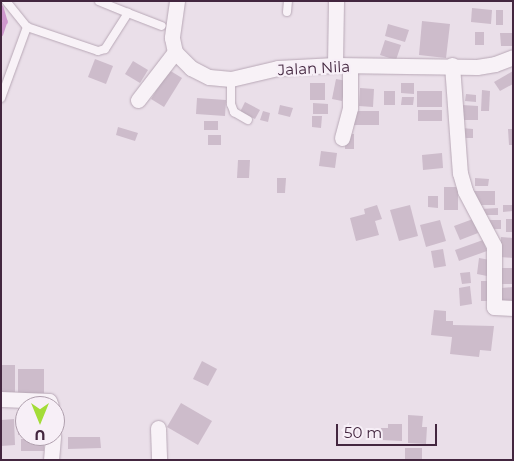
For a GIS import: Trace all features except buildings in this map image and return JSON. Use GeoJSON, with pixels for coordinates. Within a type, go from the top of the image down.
{"type":"FeatureCollection","features":[{"type":"Feature","properties":{"kind":"street"},"geometry":{"type":"LineString","coordinates":[[138,100],[175,52],[172,38],[177,1]]}},
{"type":"Feature","properties":{"kind":"street"},"geometry":{"type":"LineString","coordinates":[[336,1],[342,66],[350,108],[342,138]]}},
{"type":"Feature","properties":{"kind":"street","name":"Jalan Nila"},"geometry":{"type":"LineString","coordinates":[[175,52],[191,68],[209,78],[231,79],[278,68],[495,64],[513,57]]}},
{"type":"Feature","properties":{"kind":"street"},"geometry":{"type":"LineString","coordinates":[[452,65],[460,173],[465,191],[494,246],[494,307],[513,308]]}},
{"type":"Feature","properties":{"kind":"street"},"geometry":{"type":"LineString","coordinates":[[1,399],[15,400]]}},
{"type":"Feature","properties":{"kind":"street"},"geometry":{"type":"LineString","coordinates":[[158,428],[159,460]]}},
{"type":"Feature","properties":{"kind":"street"},"geometry":{"type":"LineString","coordinates":[[52,460],[53,446]]}},
{"type":"Feature","properties":{"kind":"lane"},"geometry":{"type":"LineString","coordinates":[[6,1],[27,27],[98,51],[105,49],[128,12]]}},
{"type":"Feature","properties":{"kind":"lane"},"geometry":{"type":"LineString","coordinates":[[99,1],[162,26]]}},
{"type":"Feature","properties":{"kind":"lane"},"geometry":{"type":"LineString","coordinates":[[287,12],[288,1]]}},
{"type":"Feature","properties":{"kind":"lane"},"geometry":{"type":"LineString","coordinates":[[1,98],[27,27]]}},
{"type":"Feature","properties":{"kind":"lane"},"geometry":{"type":"LineString","coordinates":[[231,79],[231,104],[234,112],[248,120]]}},
{"type":"Feature","properties":{"kind":"waterway"},"geometry":{"type":"LineString","coordinates":[[1,7],[5,21],[1,33]]}}]}
